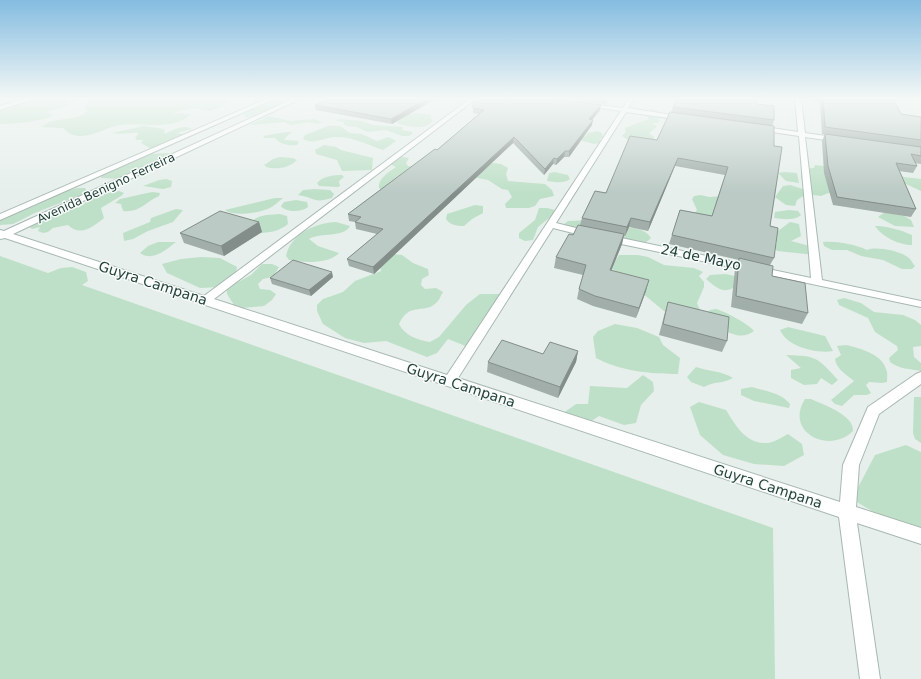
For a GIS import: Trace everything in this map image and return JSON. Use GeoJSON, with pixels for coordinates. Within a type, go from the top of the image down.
{"type":"FeatureCollection","features":[{"type":"Feature","properties":{"kind":"street","name":"Avenida Benigno Ferreira"},"geometry":{"type":"LineString","coordinates":[[0,216],[200,130]]}},
{"type":"Feature","properties":{"kind":"street","name":"Avenida Benigno Ferreira"},"geometry":{"type":"LineString","coordinates":[[2,235],[230,130]]}},
{"type":"Feature","properties":{"kind":"street"},"geometry":{"type":"LineString","coordinates":[[205,301],[432,130]]}},
{"type":"Feature","properties":{"kind":"street"},"geometry":{"type":"LineString","coordinates":[[450,381],[612,130]]}},
{"type":"Feature","properties":{"kind":"street"},"geometry":{"type":"LineString","coordinates":[[791,130],[846,137]]}},
{"type":"Feature","properties":{"kind":"street"},"geometry":{"type":"LineString","coordinates":[[801,131],[817,282]]}},
{"type":"Feature","properties":{"kind":"street","name":"24 de Mayo"},"geometry":{"type":"LineString","coordinates":[[551,225],[921,304]]}},
{"type":"Feature","properties":{"kind":"street","name":"Guyra Campana"},"geometry":{"type":"LineString","coordinates":[[2,235],[921,536]]}},
{"type":"Feature","properties":{"kind":"street"},"geometry":{"type":"LineString","coordinates":[[870,679],[847,512],[851,465],[873,411],[921,377]]}},
{"type":"Feature","properties":{"kind":"green space"},"geometry":{"type":"Polygon","coordinates":[[[65,130],[104,130],[82,136],[76,136],[65,130]]]}},
{"type":"Feature","properties":{"kind":"green space"},"geometry":{"type":"Polygon","coordinates":[[[127,130],[164,130],[165,134],[174,130],[189,130],[177,133],[190,136],[175,142],[150,148],[141,143],[143,140],[137,140],[135,138],[139,133],[112,133],[127,130]]]}},
{"type":"Feature","properties":{"kind":"green space"},"geometry":{"type":"Polygon","coordinates":[[[319,130],[345,130],[350,133],[362,134],[377,141],[389,137],[396,141],[383,150],[359,141],[340,137],[307,141],[303,139],[305,135],[319,130]]]}},
{"type":"Feature","properties":{"kind":"green space"},"geometry":{"type":"Polygon","coordinates":[[[362,130],[402,130],[412,132],[412,134],[409,136],[402,136],[386,130],[367,132],[362,130]]]}},
{"type":"Feature","properties":{"kind":"green space"},"geometry":{"type":"Polygon","coordinates":[[[625,130],[653,130],[649,133],[654,137],[653,140],[630,141],[622,136],[626,132],[625,130]]]}},
{"type":"Feature","properties":{"kind":"green space"},"geometry":{"type":"Polygon","coordinates":[[[598,131],[602,133],[603,137],[600,139],[600,143],[594,144],[572,138],[586,136],[588,133],[598,131]]]}},
{"type":"Feature","properties":{"kind":"green space"},"geometry":{"type":"Polygon","coordinates":[[[292,132],[285,138],[285,140],[297,141],[299,142],[297,145],[284,144],[275,138],[265,138],[263,136],[292,132]]]}},
{"type":"Feature","properties":{"kind":"green space"},"geometry":{"type":"Polygon","coordinates":[[[324,145],[373,158],[372,170],[342,171],[337,160],[316,154],[315,150],[324,145]]]}},
{"type":"Feature","properties":{"kind":"green space"},"geometry":{"type":"Polygon","coordinates":[[[172,153],[174,155],[140,169],[132,170],[121,179],[101,178],[102,172],[143,154],[172,153]]]}},
{"type":"Feature","properties":{"kind":"green space"},"geometry":{"type":"Polygon","coordinates":[[[398,156],[409,158],[406,163],[408,166],[415,167],[387,194],[379,188],[379,184],[384,176],[396,167],[388,163],[387,160],[398,156]]]}},
{"type":"Feature","properties":{"kind":"green space"},"geometry":{"type":"Polygon","coordinates":[[[280,157],[293,158],[297,160],[287,167],[279,168],[266,167],[264,164],[273,159],[280,157]]]}},
{"type":"Feature","properties":{"kind":"green space"},"geometry":{"type":"Polygon","coordinates":[[[494,163],[501,164],[508,168],[506,174],[508,181],[545,184],[552,190],[554,196],[540,199],[535,206],[529,208],[506,208],[505,204],[512,197],[508,190],[502,189],[488,180],[454,173],[481,165],[494,163]]]}},
{"type":"Feature","properties":{"kind":"green space"},"geometry":{"type":"Polygon","coordinates":[[[815,165],[824,166],[831,192],[821,196],[813,195],[801,178],[801,169],[814,168],[815,165]]]}},
{"type":"Feature","properties":{"kind":"green space"},"geometry":{"type":"Polygon","coordinates":[[[894,171],[904,177],[921,179],[921,191],[906,184],[891,184],[894,171]]]}},
{"type":"Feature","properties":{"kind":"green space"},"geometry":{"type":"Polygon","coordinates":[[[555,172],[568,175],[570,179],[562,182],[547,181],[549,173],[555,172]]]}},
{"type":"Feature","properties":{"kind":"green space"},"geometry":{"type":"Polygon","coordinates":[[[778,173],[797,173],[799,183],[786,181],[778,173]]]}},
{"type":"Feature","properties":{"kind":"green space"},"geometry":{"type":"Polygon","coordinates":[[[342,175],[344,177],[339,181],[340,186],[338,187],[319,186],[317,183],[325,177],[342,175]]]}},
{"type":"Feature","properties":{"kind":"green space"},"geometry":{"type":"Polygon","coordinates":[[[166,179],[172,181],[171,187],[163,189],[143,186],[159,180],[166,179]]]}},
{"type":"Feature","properties":{"kind":"green space"},"geometry":{"type":"Polygon","coordinates":[[[790,185],[806,190],[808,193],[797,200],[795,206],[786,205],[775,197],[783,186],[790,185]]]}},
{"type":"Feature","properties":{"kind":"green space"},"geometry":{"type":"Polygon","coordinates":[[[85,188],[87,191],[13,224],[0,225],[0,221],[4,216],[16,214],[41,203],[60,192],[85,188]]]}},
{"type":"Feature","properties":{"kind":"green space"},"geometry":{"type":"Polygon","coordinates":[[[303,190],[330,190],[334,194],[332,198],[326,200],[314,200],[298,195],[303,190]]]}},
{"type":"Feature","properties":{"kind":"green space"},"geometry":{"type":"Polygon","coordinates":[[[119,191],[124,193],[101,208],[104,218],[95,225],[86,229],[77,230],[68,225],[53,228],[48,232],[43,233],[38,231],[40,227],[32,229],[27,225],[36,216],[50,210],[78,208],[91,199],[107,193],[119,191]]]}},
{"type":"Feature","properties":{"kind":"green space"},"geometry":{"type":"Polygon","coordinates":[[[152,192],[160,193],[159,196],[138,209],[123,211],[121,204],[115,203],[120,199],[152,192]]]}},
{"type":"Feature","properties":{"kind":"green space"},"geometry":{"type":"Polygon","coordinates":[[[701,195],[709,197],[723,196],[715,214],[706,220],[693,216],[697,210],[692,199],[694,196],[701,195]]]}},
{"type":"Feature","properties":{"kind":"green space"},"geometry":{"type":"Polygon","coordinates":[[[275,198],[283,198],[266,210],[241,214],[225,210],[275,198]]]}},
{"type":"Feature","properties":{"kind":"green space"},"geometry":{"type":"Polygon","coordinates":[[[296,200],[307,202],[308,207],[301,210],[289,211],[281,206],[284,202],[296,200]]]}},
{"type":"Feature","properties":{"kind":"green space"},"geometry":{"type":"Polygon","coordinates":[[[475,205],[483,206],[483,213],[472,219],[464,226],[454,225],[449,223],[446,219],[447,214],[475,205]]]}},
{"type":"Feature","properties":{"kind":"green space"},"geometry":{"type":"Polygon","coordinates":[[[539,208],[555,210],[554,214],[538,227],[533,240],[525,241],[519,238],[519,233],[535,220],[539,208]]]}},
{"type":"Feature","properties":{"kind":"green space"},"geometry":{"type":"Polygon","coordinates":[[[176,209],[183,210],[173,222],[148,231],[133,239],[124,241],[123,233],[150,222],[151,218],[176,209]]]}},
{"type":"Feature","properties":{"kind":"green space"},"geometry":{"type":"Polygon","coordinates":[[[789,210],[798,211],[801,215],[792,219],[774,218],[775,212],[789,210]]]}},
{"type":"Feature","properties":{"kind":"green space"},"geometry":{"type":"Polygon","coordinates":[[[885,212],[904,216],[911,220],[914,227],[895,226],[878,217],[885,212]]]}},
{"type":"Feature","properties":{"kind":"green space"},"geometry":{"type":"Polygon","coordinates":[[[280,214],[287,216],[288,224],[274,231],[258,233],[252,221],[262,216],[280,214]]]}},
{"type":"Feature","properties":{"kind":"green space"},"geometry":{"type":"Polygon","coordinates":[[[594,220],[609,227],[637,229],[643,231],[651,238],[639,246],[627,246],[602,238],[577,235],[572,233],[564,224],[568,221],[594,220]]]}},
{"type":"Feature","properties":{"kind":"green space"},"geometry":{"type":"Polygon","coordinates":[[[336,222],[350,226],[347,230],[338,234],[309,239],[318,246],[339,253],[335,257],[323,261],[302,262],[289,260],[286,256],[293,241],[299,235],[320,224],[336,222]]]}},
{"type":"Feature","properties":{"kind":"green space"},"geometry":{"type":"Polygon","coordinates":[[[790,222],[799,224],[801,236],[791,241],[810,246],[815,255],[777,251],[774,247],[777,243],[774,234],[790,222]]]}},
{"type":"Feature","properties":{"kind":"green space"},"geometry":{"type":"Polygon","coordinates":[[[875,226],[883,226],[912,235],[912,245],[902,244],[891,240],[882,234],[875,226]]]}},
{"type":"Feature","properties":{"kind":"green space"},"geometry":{"type":"Polygon","coordinates":[[[158,242],[176,242],[154,256],[140,253],[148,246],[158,242]]]}},
{"type":"Feature","properties":{"kind":"green space"},"geometry":{"type":"Polygon","coordinates":[[[823,242],[845,243],[867,250],[882,249],[895,251],[909,258],[915,266],[912,269],[902,269],[883,260],[861,256],[847,250],[832,250],[824,246],[823,242]]]}},
{"type":"Feature","properties":{"kind":"green space"},"geometry":{"type":"Polygon","coordinates":[[[393,254],[402,255],[413,263],[428,269],[429,275],[422,279],[421,285],[425,289],[436,288],[443,292],[437,302],[431,306],[412,310],[403,317],[399,324],[408,334],[416,339],[430,342],[439,337],[466,305],[480,294],[500,294],[504,300],[495,319],[477,328],[475,342],[468,347],[448,339],[437,353],[427,357],[386,341],[364,343],[345,338],[323,324],[317,311],[317,305],[323,299],[343,292],[355,281],[381,271],[379,260],[393,254]]]}},
{"type":"Feature","properties":{"kind":"green space"},"geometry":{"type":"Polygon","coordinates":[[[619,255],[638,255],[648,257],[664,265],[694,268],[703,272],[699,276],[704,282],[704,287],[697,303],[702,315],[685,319],[664,311],[642,293],[634,281],[610,268],[619,255]]]}},
{"type":"Feature","properties":{"kind":"green space"},"geometry":{"type":"Polygon","coordinates":[[[0,256],[48,273],[61,268],[72,267],[86,272],[88,281],[82,285],[773,528],[775,679],[0,679],[0,256]]]}},
{"type":"Feature","properties":{"kind":"green space"},"geometry":{"type":"Polygon","coordinates":[[[201,257],[220,258],[237,267],[235,278],[220,287],[200,288],[167,273],[162,264],[181,259],[201,257]]]}},
{"type":"Feature","properties":{"kind":"green space"},"geometry":{"type":"Polygon","coordinates":[[[262,264],[272,264],[279,267],[273,277],[263,279],[258,284],[260,289],[270,290],[276,294],[272,300],[264,306],[242,308],[234,305],[227,294],[227,288],[251,275],[262,264]]]}},
{"type":"Feature","properties":{"kind":"green space"},"geometry":{"type":"Polygon","coordinates":[[[725,274],[735,276],[742,283],[731,289],[723,290],[716,287],[706,279],[710,275],[725,274]]]}},
{"type":"Feature","properties":{"kind":"green space"},"geometry":{"type":"Polygon","coordinates":[[[844,298],[861,303],[874,312],[903,315],[915,320],[921,325],[921,346],[913,347],[914,357],[921,363],[921,371],[901,367],[890,362],[889,358],[898,350],[897,346],[875,332],[868,318],[839,305],[837,300],[844,298]]]}},
{"type":"Feature","properties":{"kind":"green space"},"geometry":{"type":"Polygon","coordinates":[[[716,309],[736,318],[754,331],[741,336],[728,332],[705,315],[710,310],[716,309]]]}},
{"type":"Feature","properties":{"kind":"green space"},"geometry":{"type":"Polygon","coordinates":[[[615,324],[637,328],[659,337],[663,345],[680,358],[678,374],[625,369],[596,358],[593,337],[598,331],[615,324]]]}},
{"type":"Feature","properties":{"kind":"green space"},"geometry":{"type":"Polygon","coordinates":[[[788,327],[825,336],[833,351],[826,352],[811,350],[796,345],[789,341],[780,330],[788,327]]]}},
{"type":"Feature","properties":{"kind":"green space"},"geometry":{"type":"Polygon","coordinates":[[[846,345],[869,352],[880,359],[887,371],[887,382],[869,382],[866,385],[871,393],[867,395],[854,395],[842,406],[835,404],[831,400],[854,381],[837,366],[835,359],[841,355],[837,346],[846,345]]]}},
{"type":"Feature","properties":{"kind":"green space"},"geometry":{"type":"Polygon","coordinates":[[[786,355],[804,356],[816,359],[838,380],[832,385],[821,378],[817,384],[804,385],[791,378],[791,370],[801,368],[786,355]]]}},
{"type":"Feature","properties":{"kind":"green space"},"geometry":{"type":"Polygon","coordinates":[[[696,367],[725,374],[733,378],[704,387],[691,382],[687,377],[696,367]]]}},
{"type":"Feature","properties":{"kind":"green space"},"geometry":{"type":"Polygon","coordinates":[[[643,375],[653,382],[654,391],[641,405],[636,423],[624,425],[599,416],[581,428],[562,414],[576,404],[588,404],[590,386],[627,388],[643,375]]]}},
{"type":"Feature","properties":{"kind":"green space"},"geometry":{"type":"Polygon","coordinates":[[[752,387],[783,397],[790,404],[789,408],[754,401],[741,395],[741,389],[752,387]]]}},
{"type":"Feature","properties":{"kind":"green space"},"geometry":{"type":"Polygon","coordinates":[[[914,397],[921,397],[921,443],[915,439],[913,433],[914,397]]]}},
{"type":"Feature","properties":{"kind":"green space"},"geometry":{"type":"Polygon","coordinates":[[[805,399],[811,399],[844,415],[852,425],[853,431],[843,438],[832,441],[822,440],[812,436],[805,430],[800,421],[800,411],[805,399]]]}},
{"type":"Feature","properties":{"kind":"green space"},"geometry":{"type":"Polygon","coordinates":[[[699,402],[726,410],[742,433],[753,441],[769,443],[788,434],[802,444],[804,455],[784,466],[754,464],[723,455],[700,435],[690,407],[699,402]]]}},
{"type":"Feature","properties":{"kind":"green space"},"geometry":{"type":"Polygon","coordinates":[[[906,445],[921,452],[921,529],[885,519],[852,499],[875,455],[906,445]]]}},
{"type":"Feature","properties":{"kind":"building"},"geometry":{"type":"Polygon","coordinates":[[[461,130],[586,130],[569,151],[565,151],[557,159],[554,158],[545,169],[514,137],[373,267],[347,259],[383,229],[355,222],[361,217],[348,214],[435,149],[437,150],[461,130]]]}},
{"type":"Feature","properties":{"kind":"building"},"geometry":{"type":"Polygon","coordinates":[[[662,130],[774,130],[774,146],[782,147],[770,226],[778,228],[774,258],[672,235],[680,210],[712,216],[728,167],[678,158],[650,222],[631,218],[627,227],[582,218],[595,191],[606,193],[630,136],[657,140],[662,130]]]}},
{"type":"Feature","properties":{"kind":"building"},"geometry":{"type":"Polygon","coordinates":[[[845,130],[921,130],[921,140],[845,130]]]}},
{"type":"Feature","properties":{"kind":"building"},"geometry":{"type":"Polygon","coordinates":[[[825,134],[921,147],[921,156],[911,154],[917,166],[896,163],[916,209],[837,197],[828,166],[825,134]]]}},
{"type":"Feature","properties":{"kind":"building"},"geometry":{"type":"Polygon","coordinates":[[[220,211],[259,222],[221,246],[180,233],[220,211]]]}},
{"type":"Feature","properties":{"kind":"building"},"geometry":{"type":"Polygon","coordinates":[[[578,225],[624,234],[610,270],[649,280],[639,308],[595,296],[579,289],[586,265],[556,257],[569,234],[573,235],[578,225]]]}},
{"type":"Feature","properties":{"kind":"building"},"geometry":{"type":"Polygon","coordinates":[[[739,258],[773,266],[772,276],[805,283],[808,313],[736,296],[739,258]]]}},
{"type":"Feature","properties":{"kind":"building"},"geometry":{"type":"Polygon","coordinates":[[[293,260],[332,272],[309,290],[270,278],[293,260]]]}},
{"type":"Feature","properties":{"kind":"building"},"geometry":{"type":"Polygon","coordinates":[[[668,302],[729,317],[727,341],[663,324],[668,302]]]}},
{"type":"Feature","properties":{"kind":"building"},"geometry":{"type":"Polygon","coordinates":[[[502,340],[543,354],[550,342],[578,351],[560,387],[488,362],[502,340]]]}}]}
